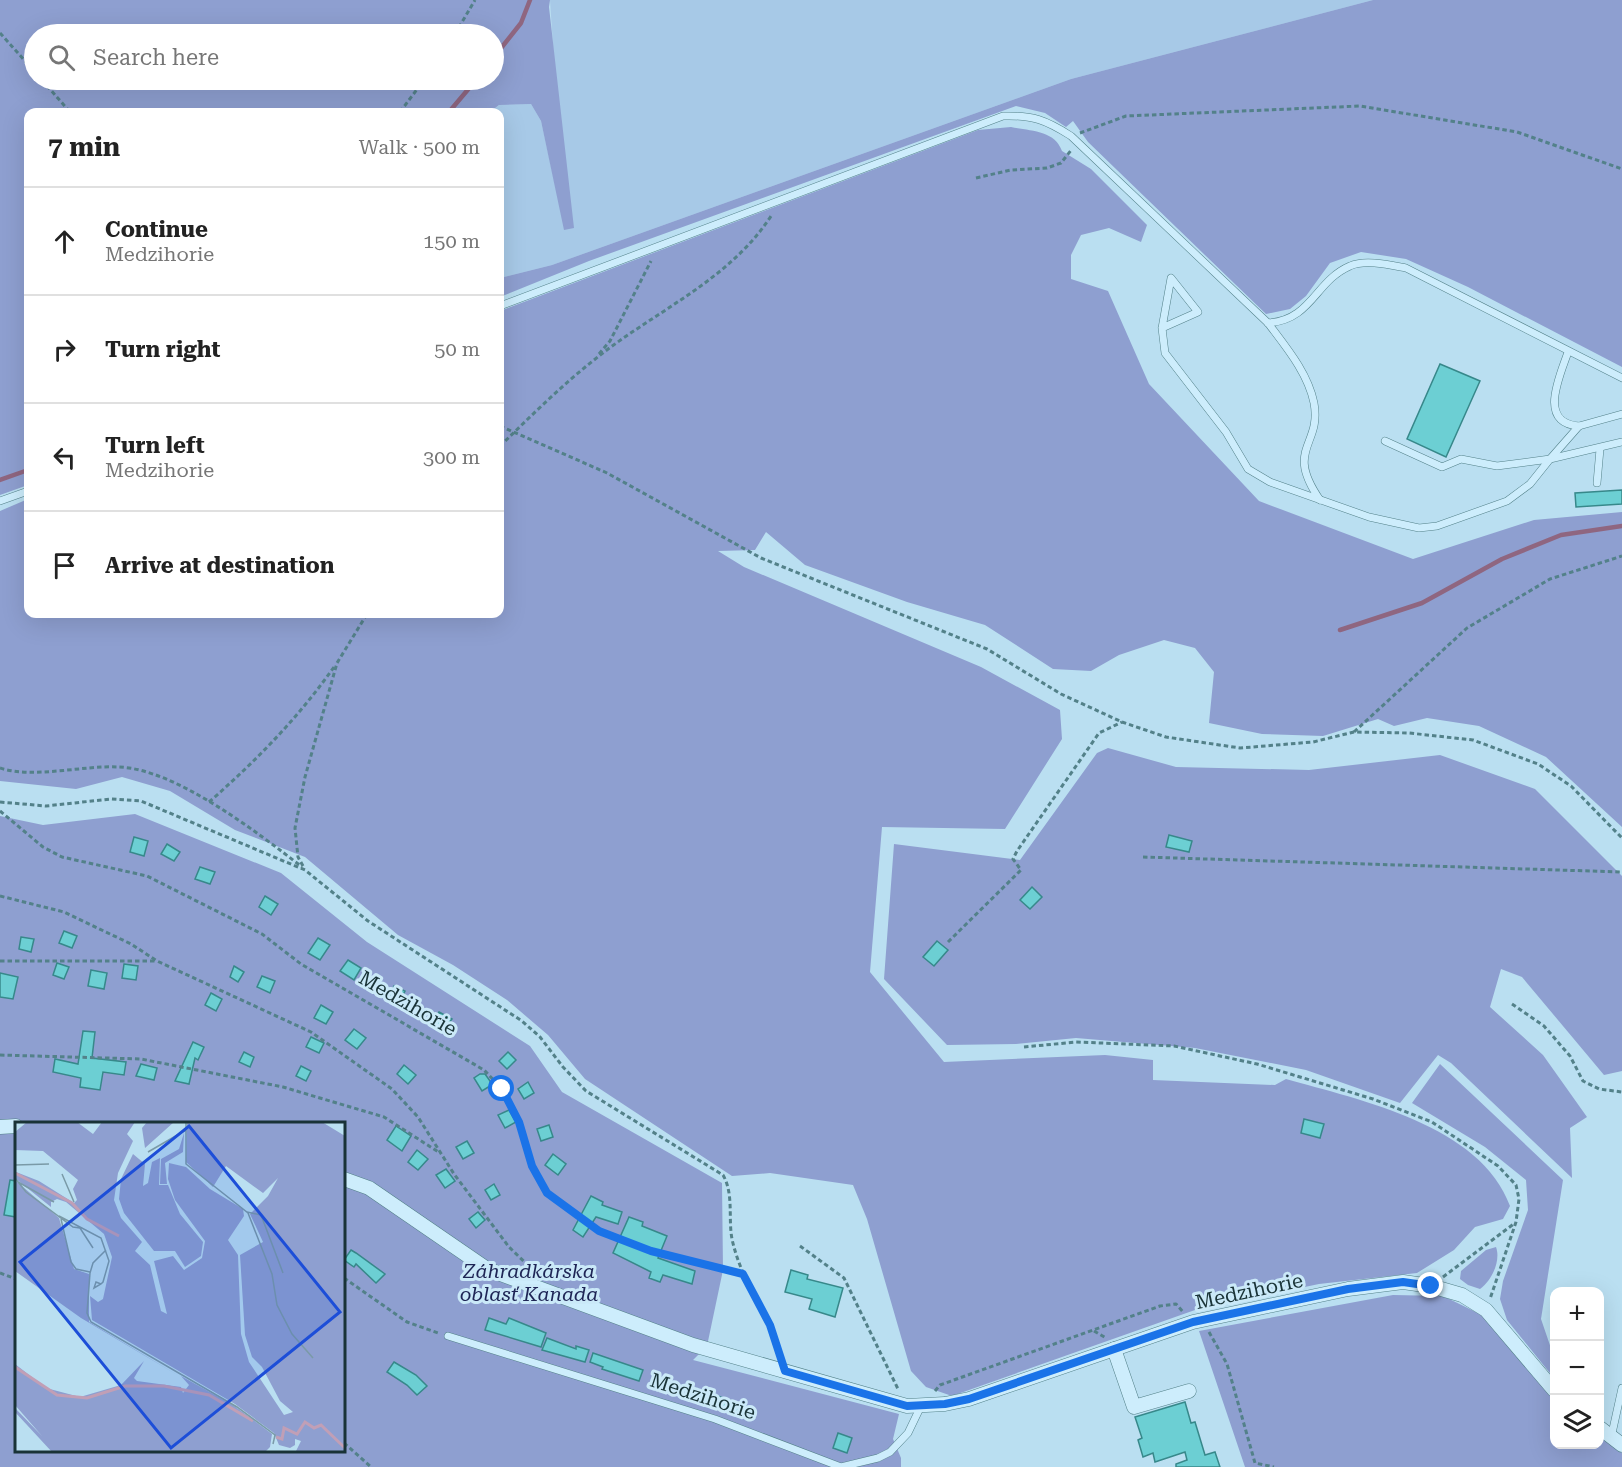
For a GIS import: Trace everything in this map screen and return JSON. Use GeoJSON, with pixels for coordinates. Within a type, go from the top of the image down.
{"type":"FeatureCollection","features":[{"type":"Feature","properties":{"kind":"street"},"geometry":{"type":"LineString","coordinates":[[0,1127],[15,1126]]}},
{"type":"Feature","properties":{"kind":"street","name":"Medzihorie"},"geometry":{"type":"LineString","coordinates":[[345,1179],[369,1188],[487,1269],[693,1345],[914,1406],[969,1399],[1197,1322],[1348,1289],[1403,1282],[1431,1286],[1462,1295],[1486,1310],[1550,1385]]}},
{"type":"Feature","properties":{"kind":"street"},"geometry":{"type":"LineString","coordinates":[[1114,1349],[1134,1407],[1189,1391]]}},
{"type":"Feature","properties":{"kind":"street"},"geometry":{"type":"LineString","coordinates":[[1604,1432],[1617,1442]]}},
{"type":"Feature","properties":{"kind":"lane"},"geometry":{"type":"LineString","coordinates":[[504,304],[1003,116],[1024,115],[1041,119],[1071,136],[1268,323],[1308,380],[1315,405],[1314,425],[1304,454],[1304,472],[1320,500]]}},
{"type":"Feature","properties":{"kind":"lane"},"geometry":{"type":"LineString","coordinates":[[1268,323],[1283,322],[1295,316],[1308,306],[1331,279],[1351,265],[1380,264],[1406,268],[1622,378]]}},
{"type":"Feature","properties":{"kind":"lane"},"geometry":{"type":"LineString","coordinates":[[1162,328],[1198,312],[1171,278],[1162,328],[1165,353],[1226,432],[1248,469],[1270,482],[1403,527],[1437,526],[1507,501],[1530,484],[1579,426],[1622,414]]}},
{"type":"Feature","properties":{"kind":"lane"},"geometry":{"type":"LineString","coordinates":[[1568,352],[1553,394],[1554,408],[1561,420],[1579,426]]}},
{"type":"Feature","properties":{"kind":"lane"},"geometry":{"type":"LineString","coordinates":[[1385,441],[1443,467],[1461,459],[1497,466],[1550,459],[1622,442]]}},
{"type":"Feature","properties":{"kind":"lane"},"geometry":{"type":"LineString","coordinates":[[1597,483],[1600,449]]}},
{"type":"Feature","properties":{"kind":"lane"},"geometry":{"type":"LineString","coordinates":[[0,501],[24,492]]}},
{"type":"Feature","properties":{"kind":"lane","name":"Medzihorie"},"geometry":{"type":"LineString","coordinates":[[448,1336],[715,1419],[841,1467],[878,1458],[890,1452],[908,1433],[914,1406]]}},
{"type":"Feature","properties":{"kind":"lane"},"geometry":{"type":"LineString","coordinates":[[1617,1442],[1622,1388]]}},
{"type":"Feature","properties":{"kind":"path"},"geometry":{"type":"LineString","coordinates":[[461,24],[476,0]]}},
{"type":"Feature","properties":{"kind":"path"},"geometry":{"type":"LineString","coordinates":[[0,33],[24,60]]}},
{"type":"Feature","properties":{"kind":"path"},"geometry":{"type":"LineString","coordinates":[[51,90],[66,108]]}},
{"type":"Feature","properties":{"kind":"path"},"geometry":{"type":"LineString","coordinates":[[403,108],[416,90]]}},
{"type":"Feature","properties":{"kind":"path"},"geometry":{"type":"LineString","coordinates":[[1071,136],[1126,116],[1360,106],[1517,132],[1622,169]]}},
{"type":"Feature","properties":{"kind":"path"},"geometry":{"type":"LineString","coordinates":[[975,178],[1060,163],[1077,143]]}},
{"type":"Feature","properties":{"kind":"path"},"geometry":{"type":"LineString","coordinates":[[504,442],[595,359],[724,268],[750,246],[782,199]]}},
{"type":"Feature","properties":{"kind":"path"},"geometry":{"type":"LineString","coordinates":[[595,359],[610,340],[628,309],[658,246]]}},
{"type":"Feature","properties":{"kind":"path"},"geometry":{"type":"LineString","coordinates":[[504,428],[607,473],[761,558],[987,649],[1060,694],[1122,722],[1166,737],[1240,748],[1313,742],[1354,732],[1408,733],[1473,740],[1538,764],[1571,786],[1622,838]]}},
{"type":"Feature","properties":{"kind":"path"},"geometry":{"type":"LineString","coordinates":[[1354,732],[1467,628],[1550,579],[1622,556]]}},
{"type":"Feature","properties":{"kind":"path"},"geometry":{"type":"LineString","coordinates":[[209,802],[248,768],[287,727],[337,663],[365,618]]}},
{"type":"Feature","properties":{"kind":"path"},"geometry":{"type":"LineString","coordinates":[[305,870],[295,845],[296,818],[337,663]]}},
{"type":"Feature","properties":{"kind":"path"},"geometry":{"type":"LineString","coordinates":[[948,942],[1021,870],[1012,860],[1017,851],[1099,734],[1122,722]]}},
{"type":"Feature","properties":{"kind":"path"},"geometry":{"type":"LineString","coordinates":[[0,768],[59,771],[117,766],[138,768],[209,802],[253,829],[368,921],[522,1022],[540,1037],[563,1067],[586,1091],[718,1170],[728,1189],[732,1238],[743,1274],[770,1325],[785,1371]]}},
{"type":"Feature","properties":{"kind":"path"},"geometry":{"type":"LineString","coordinates":[[0,802],[46,806],[111,799],[141,801],[305,870]]}},
{"type":"Feature","properties":{"kind":"path","name":"Medzihorie"},"geometry":{"type":"LineString","coordinates":[[0,811],[43,847],[62,857],[147,876],[262,934],[301,964],[484,1070],[502,1089],[519,1122],[532,1166],[547,1193],[599,1231],[651,1251],[743,1274]]}},
{"type":"Feature","properties":{"kind":"path"},"geometry":{"type":"LineString","coordinates":[[1143,857],[1622,872]]}},
{"type":"Feature","properties":{"kind":"path"},"geometry":{"type":"LineString","coordinates":[[0,896],[64,912],[131,944],[157,961],[311,1032],[392,1089],[418,1117],[509,1247],[558,1296]]}},
{"type":"Feature","properties":{"kind":"path"},"geometry":{"type":"LineString","coordinates":[[0,961],[157,961]]}},
{"type":"Feature","properties":{"kind":"path"},"geometry":{"type":"LineString","coordinates":[[1512,1004],[1544,1026],[1570,1056],[1583,1081],[1599,1089],[1622,1092]]}},
{"type":"Feature","properties":{"kind":"path"},"geometry":{"type":"LineString","coordinates":[[1024,1047],[1076,1042],[1174,1047],[1257,1064],[1373,1099],[1432,1122],[1498,1167],[1516,1185],[1519,1199],[1516,1222],[1486,1310]]}},
{"type":"Feature","properties":{"kind":"path"},"geometry":{"type":"LineString","coordinates":[[0,1055],[141,1059],[284,1087],[384,1117],[442,1154]]}},
{"type":"Feature","properties":{"kind":"path"},"geometry":{"type":"LineString","coordinates":[[1431,1286],[1516,1222]]}},
{"type":"Feature","properties":{"kind":"path"},"geometry":{"type":"LineString","coordinates":[[800,1246],[844,1278],[914,1406],[940,1385],[1160,1306],[1176,1304],[1197,1322],[1227,1364],[1256,1465],[1274,1467]]}},
{"type":"Feature","properties":{"kind":"path"},"geometry":{"type":"LineString","coordinates":[[0,1273],[15,1279]]}},
{"type":"Feature","properties":{"kind":"path"},"geometry":{"type":"LineString","coordinates":[[345,1279],[407,1322],[448,1336]]}},
{"type":"Feature","properties":{"kind":"path"},"geometry":{"type":"LineString","coordinates":[[345,1444],[371,1467]]}},
{"type":"Feature","properties":{"kind":"shaded area"},"geometry":{"type":"Polygon","coordinates":[[[550,0],[1373,0],[1071,79],[552,265],[504,277],[504,108],[495,108],[499,105],[531,104],[541,121],[565,230],[550,0]]]}},
{"type":"Feature","properties":{"kind":"green space"},"geometry":{"type":"Polygon","coordinates":[[[0,0],[550,0],[574,228],[564,230],[541,121],[531,104],[499,105],[495,108],[24,108],[24,486],[0,495],[0,0]]]}},
{"type":"Feature","properties":{"kind":"green space"},"geometry":{"type":"Polygon","coordinates":[[[1373,0],[1622,0],[1622,367],[1468,287],[1406,259],[1361,252],[1330,263],[1306,296],[1290,309],[1266,314],[1088,142],[1073,121],[1066,127],[1045,113],[1016,106],[589,261],[504,295],[504,277],[552,265],[1071,79],[1373,0]]]}},
{"type":"Feature","properties":{"kind":"green space"},"geometry":{"type":"Polygon","coordinates":[[[1011,127],[1048,135],[1059,144],[1062,151],[1091,169],[1147,225],[1141,242],[1109,228],[1081,235],[1071,255],[1071,279],[1108,291],[1149,384],[1259,501],[1413,559],[1534,520],[1622,512],[1622,827],[1546,757],[1479,726],[1427,718],[1394,726],[1378,719],[1323,736],[1262,734],[1209,723],[1214,672],[1195,648],[1164,640],[1119,655],[1091,671],[1053,669],[985,625],[907,602],[805,565],[766,532],[755,550],[718,551],[744,567],[981,667],[1060,710],[1062,739],[1005,829],[882,827],[870,972],[944,1062],[1105,1055],[1153,1060],[1153,1080],[1275,1085],[1286,1079],[1382,1107],[1446,1136],[1473,1155],[1495,1178],[1510,1206],[1503,1219],[1475,1227],[1454,1250],[1417,1273],[1319,1284],[1195,1310],[952,1396],[926,1387],[911,1371],[867,1219],[853,1185],[770,1173],[732,1176],[585,1079],[548,1035],[507,1000],[453,965],[398,935],[305,857],[235,830],[170,791],[122,777],[76,789],[0,781],[0,511],[24,501],[24,618],[504,618],[504,309],[978,130],[1011,127]]]}},
{"type":"Feature","properties":{"kind":"green space"},"geometry":{"type":"Polygon","coordinates":[[[1108,748],[1176,767],[1309,770],[1440,755],[1535,789],[1622,876],[1622,1071],[1604,1075],[1522,977],[1501,969],[1490,1007],[1543,1055],[1587,1117],[1570,1128],[1572,1178],[1451,1063],[1438,1055],[1400,1103],[1306,1070],[1195,1048],[1076,1038],[1016,1044],[947,1045],[884,979],[894,844],[1020,860],[1097,753],[1108,748]]]}},
{"type":"Feature","properties":{"kind":"green space","name":"Záhradkárska oblasť Kanada"},"geometry":{"type":"Polygon","coordinates":[[[135,814],[281,873],[367,942],[530,1046],[562,1092],[722,1183],[723,1270],[707,1346],[693,1360],[899,1414],[893,1439],[901,1458],[901,1467],[0,1467],[0,816],[43,825],[135,814]]]}},
{"type":"Feature","properties":{"kind":"green space"},"geometry":{"type":"Polygon","coordinates":[[[1440,1064],[1563,1180],[1541,1319],[1550,1345],[1550,1373],[1507,1320],[1500,1299],[1503,1281],[1528,1210],[1526,1180],[1485,1147],[1412,1103],[1440,1064]]]}},
{"type":"Feature","properties":{"kind":"green space"},"geometry":{"type":"Polygon","coordinates":[[[1496,1247],[1497,1258],[1492,1275],[1480,1289],[1460,1279],[1461,1271],[1486,1250],[1496,1247]]]}},
{"type":"Feature","properties":{"kind":"green space"},"geometry":{"type":"Polygon","coordinates":[[[1393,1295],[1443,1296],[1482,1315],[1550,1393],[1550,1449],[1604,1449],[1604,1438],[1622,1453],[1622,1467],[1245,1467],[1199,1331],[1393,1295]]]}},
{"type":"Feature","properties":{"kind":"building"},"geometry":{"type":"Polygon","coordinates":[[[1440,364],[1480,381],[1446,457],[1407,439],[1440,364]]]}},
{"type":"Feature","properties":{"kind":"building"},"geometry":{"type":"Polygon","coordinates":[[[1622,490],[1622,504],[1576,507],[1575,493],[1622,490]]]}},
{"type":"Feature","properties":{"kind":"building"},"geometry":{"type":"Polygon","coordinates":[[[1169,835],[1192,841],[1189,852],[1166,847],[1169,835]]]}},
{"type":"Feature","properties":{"kind":"building"},"geometry":{"type":"Polygon","coordinates":[[[134,837],[148,841],[144,856],[130,852],[134,837]]]}},
{"type":"Feature","properties":{"kind":"building"},"geometry":{"type":"Polygon","coordinates":[[[167,844],[180,852],[174,861],[161,854],[167,844]]]}},
{"type":"Feature","properties":{"kind":"building"},"geometry":{"type":"Polygon","coordinates":[[[200,867],[215,872],[210,884],[195,879],[200,867]]]}},
{"type":"Feature","properties":{"kind":"building"},"geometry":{"type":"Polygon","coordinates":[[[1032,887],[1042,897],[1030,909],[1020,900],[1032,887]]]}},
{"type":"Feature","properties":{"kind":"building"},"geometry":{"type":"Polygon","coordinates":[[[265,896],[278,904],[271,915],[259,907],[265,896]]]}},
{"type":"Feature","properties":{"kind":"building"},"geometry":{"type":"Polygon","coordinates":[[[64,931],[77,936],[72,948],[59,943],[64,931]]]}},
{"type":"Feature","properties":{"kind":"building"},"geometry":{"type":"Polygon","coordinates":[[[21,937],[34,939],[31,952],[19,949],[21,937]]]}},
{"type":"Feature","properties":{"kind":"building"},"geometry":{"type":"Polygon","coordinates":[[[318,938],[330,945],[320,960],[308,953],[318,938]]]}},
{"type":"Feature","properties":{"kind":"building"},"geometry":{"type":"Polygon","coordinates":[[[937,941],[948,950],[934,966],[923,957],[937,941]]]}},
{"type":"Feature","properties":{"kind":"building"},"geometry":{"type":"Polygon","coordinates":[[[348,960],[361,968],[354,980],[340,971],[348,960]]]}},
{"type":"Feature","properties":{"kind":"building"},"geometry":{"type":"Polygon","coordinates":[[[57,963],[69,967],[64,979],[53,975],[57,963]]]}},
{"type":"Feature","properties":{"kind":"building"},"geometry":{"type":"Polygon","coordinates":[[[124,964],[138,966],[136,980],[122,978],[124,964]]]}},
{"type":"Feature","properties":{"kind":"building"},"geometry":{"type":"Polygon","coordinates":[[[234,966],[244,972],[238,982],[230,977],[234,966]]]}},
{"type":"Feature","properties":{"kind":"building"},"geometry":{"type":"Polygon","coordinates":[[[91,970],[107,973],[104,989],[88,986],[91,970]]]}},
{"type":"Feature","properties":{"kind":"building"},"geometry":{"type":"Polygon","coordinates":[[[0,973],[18,977],[13,999],[0,997],[0,973]]]}},
{"type":"Feature","properties":{"kind":"building"},"geometry":{"type":"Polygon","coordinates":[[[262,976],[275,981],[270,993],[257,987],[262,976]]]}},
{"type":"Feature","properties":{"kind":"building"},"geometry":{"type":"Polygon","coordinates":[[[394,986],[405,991],[400,1001],[390,996],[394,986]]]}},
{"type":"Feature","properties":{"kind":"building"},"geometry":{"type":"Polygon","coordinates":[[[211,993],[222,999],[216,1011],[205,1005],[211,993]]]}},
{"type":"Feature","properties":{"kind":"building"},"geometry":{"type":"Polygon","coordinates":[[[321,1005],[333,1012],[326,1024],[314,1018],[321,1005]]]}},
{"type":"Feature","properties":{"kind":"building"},"geometry":{"type":"Polygon","coordinates":[[[439,1012],[452,1019],[443,1030],[433,1024],[439,1012]]]}},
{"type":"Feature","properties":{"kind":"building"},"geometry":{"type":"Polygon","coordinates":[[[354,1029],[366,1038],[357,1049],[345,1040],[354,1029]]]}},
{"type":"Feature","properties":{"kind":"building"},"geometry":{"type":"Polygon","coordinates":[[[83,1031],[95,1032],[92,1058],[126,1062],[124,1075],[103,1072],[100,1090],[80,1087],[81,1078],[53,1072],[55,1059],[78,1064],[83,1031]]]}},
{"type":"Feature","properties":{"kind":"building"},"geometry":{"type":"Polygon","coordinates":[[[311,1037],[324,1043],[319,1053],[306,1047],[311,1037]]]}},
{"type":"Feature","properties":{"kind":"building"},"geometry":{"type":"Polygon","coordinates":[[[193,1042],[204,1047],[198,1060],[195,1058],[189,1084],[175,1081],[193,1042]]]}},
{"type":"Feature","properties":{"kind":"building"},"geometry":{"type":"Polygon","coordinates":[[[244,1052],[254,1057],[250,1067],[239,1062],[244,1052]]]}},
{"type":"Feature","properties":{"kind":"building"},"geometry":{"type":"Polygon","coordinates":[[[508,1052],[516,1060],[507,1069],[499,1061],[508,1052]]]}},
{"type":"Feature","properties":{"kind":"building"},"geometry":{"type":"Polygon","coordinates":[[[141,1064],[157,1068],[154,1080],[136,1076],[141,1064]]]}},
{"type":"Feature","properties":{"kind":"building"},"geometry":{"type":"Polygon","coordinates":[[[404,1065],[416,1075],[408,1084],[397,1074],[404,1065]]]}},
{"type":"Feature","properties":{"kind":"building"},"geometry":{"type":"Polygon","coordinates":[[[301,1066],[311,1071],[306,1081],[296,1076],[301,1066]]]}},
{"type":"Feature","properties":{"kind":"building"},"geometry":{"type":"Polygon","coordinates":[[[485,1074],[490,1081],[490,1086],[482,1091],[474,1078],[485,1074]]]}},
{"type":"Feature","properties":{"kind":"building"},"geometry":{"type":"Polygon","coordinates":[[[528,1082],[534,1093],[524,1099],[518,1089],[528,1082]]]}},
{"type":"Feature","properties":{"kind":"building"},"geometry":{"type":"Polygon","coordinates":[[[509,1110],[516,1122],[505,1128],[498,1115],[509,1110]]]}},
{"type":"Feature","properties":{"kind":"building"},"geometry":{"type":"Polygon","coordinates":[[[1304,1119],[1324,1124],[1320,1138],[1301,1133],[1304,1119]]]}},
{"type":"Feature","properties":{"kind":"building"},"geometry":{"type":"Polygon","coordinates":[[[549,1125],[553,1137],[541,1141],[537,1129],[549,1125]]]}},
{"type":"Feature","properties":{"kind":"building"},"geometry":{"type":"Polygon","coordinates":[[[396,1126],[411,1136],[402,1151],[387,1140],[396,1126]]]}},
{"type":"Feature","properties":{"kind":"building"},"geometry":{"type":"Polygon","coordinates":[[[467,1141],[474,1153],[463,1159],[456,1147],[467,1141]]]}},
{"type":"Feature","properties":{"kind":"building"},"geometry":{"type":"Polygon","coordinates":[[[417,1150],[428,1159],[418,1170],[408,1162],[417,1150]]]}},
{"type":"Feature","properties":{"kind":"building"},"geometry":{"type":"Polygon","coordinates":[[[553,1154],[566,1164],[558,1175],[545,1165],[553,1154]]]}},
{"type":"Feature","properties":{"kind":"building"},"geometry":{"type":"Polygon","coordinates":[[[446,1169],[455,1181],[445,1188],[436,1175],[446,1169]]]}},
{"type":"Feature","properties":{"kind":"building"},"geometry":{"type":"Polygon","coordinates":[[[10,1180],[15,1181],[15,1217],[4,1215],[10,1180]]]}},
{"type":"Feature","properties":{"kind":"building"},"geometry":{"type":"Polygon","coordinates":[[[494,1184],[500,1195],[491,1200],[485,1190],[494,1184]]]}},
{"type":"Feature","properties":{"kind":"building"},"geometry":{"type":"Polygon","coordinates":[[[591,1196],[603,1202],[602,1205],[622,1212],[618,1224],[596,1217],[583,1237],[573,1230],[591,1196]]]}},
{"type":"Feature","properties":{"kind":"building"},"geometry":{"type":"Polygon","coordinates":[[[478,1212],[485,1220],[476,1228],[469,1219],[478,1212]]]}},
{"type":"Feature","properties":{"kind":"building"},"geometry":{"type":"Polygon","coordinates":[[[629,1217],[643,1222],[642,1226],[667,1236],[658,1258],[695,1271],[692,1284],[663,1275],[660,1282],[649,1278],[651,1272],[613,1253],[629,1217]]]}},
{"type":"Feature","properties":{"kind":"building"},"geometry":{"type":"Polygon","coordinates":[[[351,1250],[385,1274],[376,1283],[356,1264],[354,1267],[345,1259],[351,1250]]]}},
{"type":"Feature","properties":{"kind":"building"},"geometry":{"type":"Polygon","coordinates":[[[791,1270],[808,1275],[807,1279],[843,1288],[835,1317],[809,1309],[812,1299],[785,1292],[791,1270]]]}},
{"type":"Feature","properties":{"kind":"building"},"geometry":{"type":"Polygon","coordinates":[[[489,1318],[506,1324],[509,1318],[546,1333],[541,1347],[485,1330],[489,1318]]]}},
{"type":"Feature","properties":{"kind":"building"},"geometry":{"type":"Polygon","coordinates":[[[547,1338],[576,1349],[576,1346],[589,1350],[585,1362],[542,1350],[547,1338]]]}},
{"type":"Feature","properties":{"kind":"building"},"geometry":{"type":"Polygon","coordinates":[[[593,1353],[643,1370],[639,1381],[602,1369],[603,1367],[590,1362],[593,1353]]]}},
{"type":"Feature","properties":{"kind":"building"},"geometry":{"type":"Polygon","coordinates":[[[394,1362],[416,1375],[427,1386],[417,1395],[407,1385],[387,1372],[394,1362]]]}},
{"type":"Feature","properties":{"kind":"building"},"geometry":{"type":"Polygon","coordinates":[[[692,1387],[743,1405],[740,1414],[689,1398],[692,1387]]]}},
{"type":"Feature","properties":{"kind":"building"},"geometry":{"type":"Polygon","coordinates":[[[1185,1402],[1191,1423],[1195,1422],[1205,1455],[1215,1452],[1220,1467],[1176,1467],[1176,1464],[1187,1460],[1185,1452],[1155,1462],[1153,1453],[1143,1457],[1138,1440],[1142,1438],[1135,1417],[1185,1402]]]}},
{"type":"Feature","properties":{"kind":"building"},"geometry":{"type":"Polygon","coordinates":[[[838,1433],[852,1438],[847,1453],[833,1448],[838,1433]]]}},
{"type":"Feature","properties":{"kind":"waterway"},"geometry":{"type":"LineString","coordinates":[[504,44],[521,23],[530,0]]}},
{"type":"Feature","properties":{"kind":"waterway"},"geometry":{"type":"LineString","coordinates":[[452,108],[468,90]]}},
{"type":"Feature","properties":{"kind":"waterway"},"geometry":{"type":"LineString","coordinates":[[0,480],[24,471]]}},
{"type":"Feature","properties":{"kind":"waterway"},"geometry":{"type":"LineString","coordinates":[[1340,630],[1422,603],[1502,559],[1561,535],[1622,526]]}},
{"type":"Feature","properties":{"kind":"route"},"geometry":{"type":"LineString","coordinates":[[502,1089],[519,1122],[532,1166],[547,1193],[599,1231],[651,1251],[743,1274],[770,1325],[785,1371],[907,1406],[945,1404],[969,1399],[1193,1322],[1348,1289],[1403,1282],[1431,1286]]}}]}
